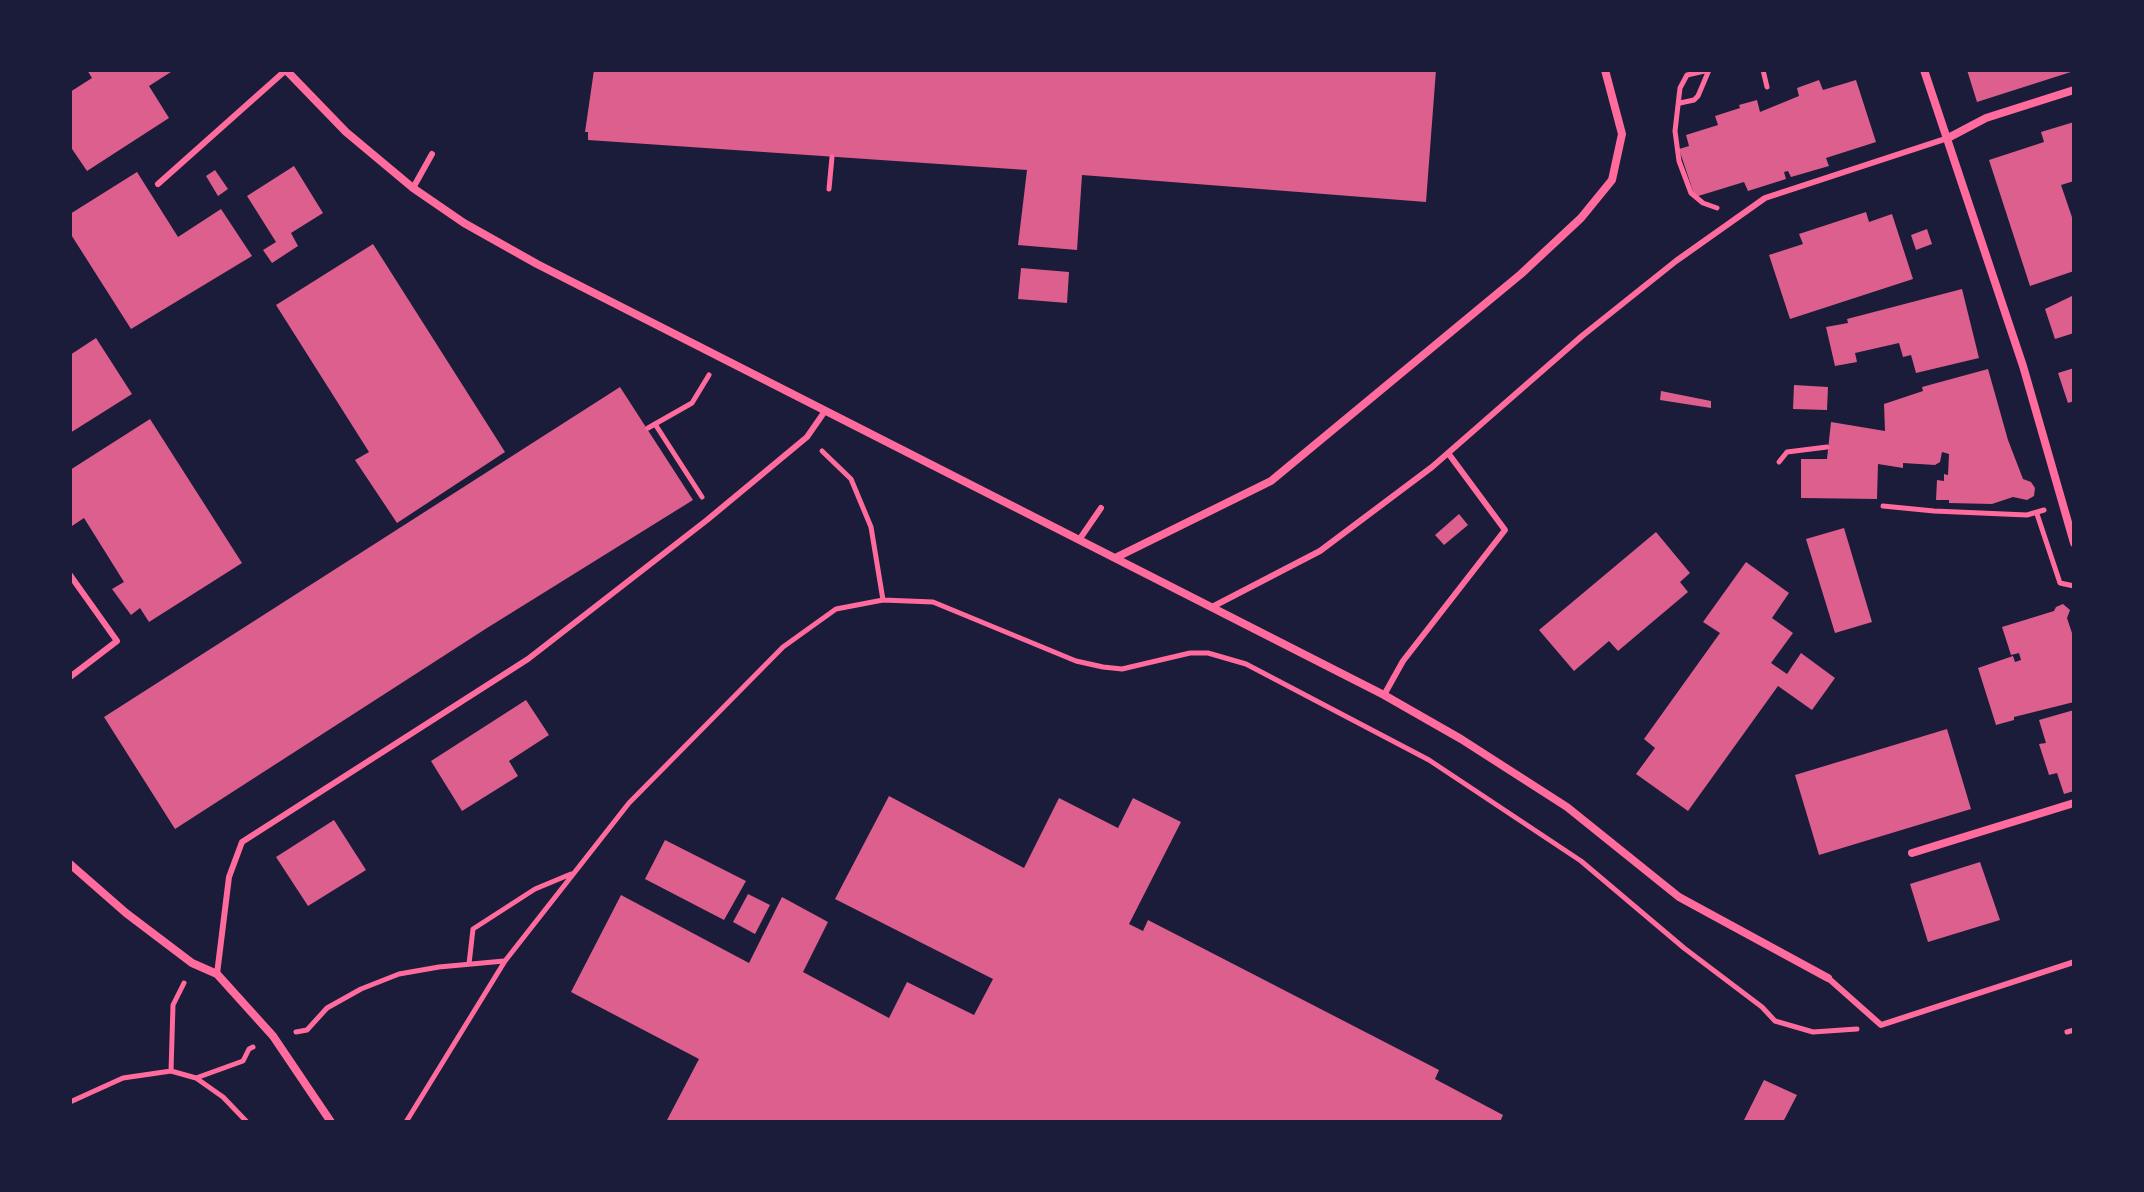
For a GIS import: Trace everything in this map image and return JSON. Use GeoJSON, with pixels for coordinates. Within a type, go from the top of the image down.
{"type":"FeatureCollection","features":[{"type":"Feature","properties":{"kind":"street"},"geometry":{"type":"LineString","coordinates":[[286,70],[346,132],[413,188],[464,223],[720,358],[1384,695],[1461,739],[1567,807],[1679,897],[1828,978]]}},
{"type":"Feature","properties":{"kind":"street"},"geometry":{"type":"LineString","coordinates":[[1115,558],[1271,481],[1521,274],[1581,218],[1612,180],[1622,134],[1605,70]]}},
{"type":"Feature","properties":{"kind":"street"},"geometry":{"type":"LineString","coordinates":[[1924,70],[2023,366],[2061,500],[2070,517],[2074,543]]}},
{"type":"Feature","properties":{"kind":"street"},"geometry":{"type":"LineString","coordinates":[[1948,138],[1986,118],[2074,90]]}},
{"type":"Feature","properties":{"kind":"street"},"geometry":{"type":"LineString","coordinates":[[1912,853],[2074,803]]}},
{"type":"Feature","properties":{"kind":"street"},"geometry":{"type":"LineString","coordinates":[[70,864],[126,913],[192,963],[217,974],[273,1036],[331,1122]]}},
{"type":"Feature","properties":{"kind":"lane"},"geometry":{"type":"LineString","coordinates":[[158,184],[286,70]]}},
{"type":"Feature","properties":{"kind":"lane"},"geometry":{"type":"LineString","coordinates":[[1212,607],[1320,551],[1448,453],[1582,336],[1736,216],[1765,198],[1948,138]]}},
{"type":"Feature","properties":{"kind":"lane"},"geometry":{"type":"LineString","coordinates":[[413,188],[432,154]]}},
{"type":"Feature","properties":{"kind":"lane"},"geometry":{"type":"LineString","coordinates":[[217,974],[229,877],[242,842],[528,659],[713,515],[807,437],[825,411]]}},
{"type":"Feature","properties":{"kind":"lane"},"geometry":{"type":"LineString","coordinates":[[1384,695],[1403,661],[1505,530],[1448,453]]}},
{"type":"Feature","properties":{"kind":"lane"},"geometry":{"type":"LineString","coordinates":[[1079,540],[1101,508]]}},
{"type":"Feature","properties":{"kind":"lane"},"geometry":{"type":"LineString","coordinates":[[70,575],[117,641],[70,677]]}},
{"type":"Feature","properties":{"kind":"lane"},"geometry":{"type":"LineString","coordinates":[[1828,978],[1881,1025],[2074,962]]}},
{"type":"Feature","properties":{"kind":"path"},"geometry":{"type":"LineString","coordinates":[[1680,103],[1698,96],[1709,70]]}},
{"type":"Feature","properties":{"kind":"path"},"geometry":{"type":"LineString","coordinates":[[1709,70],[1687,75],[1680,88],[1675,131],[1684,181],[1691,193],[1703,203],[1736,216]]}},
{"type":"Feature","properties":{"kind":"path"},"geometry":{"type":"LineString","coordinates":[[1763,70],[1767,87]]}},
{"type":"Feature","properties":{"kind":"path"},"geometry":{"type":"LineString","coordinates":[[829,189],[832,157]]}},
{"type":"Feature","properties":{"kind":"path"},"geometry":{"type":"LineString","coordinates":[[648,428],[692,403],[720,358]]}},
{"type":"Feature","properties":{"kind":"path"},"geometry":{"type":"LineString","coordinates":[[655,424],[713,515]]}},
{"type":"Feature","properties":{"kind":"path"},"geometry":{"type":"LineString","coordinates":[[807,437],[851,479],[871,527],[883,600]]}},
{"type":"Feature","properties":{"kind":"path"},"geometry":{"type":"LineString","coordinates":[[1779,462],[1793,450],[1827,447]]}},
{"type":"Feature","properties":{"kind":"path"},"geometry":{"type":"LineString","coordinates":[[1883,506],[2027,515],[2037,514],[2061,500]]}},
{"type":"Feature","properties":{"kind":"path"},"geometry":{"type":"LineString","coordinates":[[406,1122],[505,961],[629,803],[783,647],[836,609],[883,600],[933,602],[1076,661],[1103,667],[1122,669],[1190,653],[1208,653],[1246,664],[1429,760],[1581,861],[1684,948],[1762,1007],[1775,1021],[1813,1032],[1840,1032],[1881,1025]]}},
{"type":"Feature","properties":{"kind":"path"},"geometry":{"type":"LineString","coordinates":[[469,964],[473,929],[535,889],[572,873]]}},
{"type":"Feature","properties":{"kind":"path"},"geometry":{"type":"LineString","coordinates":[[196,1078],[243,1061],[249,1049],[273,1036],[307,1030],[327,1008],[361,989],[399,974],[505,961]]}},
{"type":"Feature","properties":{"kind":"path"},"geometry":{"type":"LineString","coordinates":[[171,1071],[173,1005],[192,963]]}},
{"type":"Feature","properties":{"kind":"path"},"geometry":{"type":"LineString","coordinates":[[70,1102],[123,1078],[171,1071],[196,1078],[223,1097],[247,1122]]}},
{"type":"Feature","properties":{"kind":"building"},"geometry":{"type":"Polygon","coordinates":[[[87,70],[174,70],[149,86],[169,118],[87,171],[70,146],[70,92],[92,78],[87,70]]]}},
{"type":"Feature","properties":{"kind":"building"},"geometry":{"type":"Polygon","coordinates":[[[594,70],[1436,70],[1426,202],[1082,175],[1077,250],[1018,245],[1027,170],[588,140],[588,132],[585,132],[594,70]]]}},
{"type":"Feature","properties":{"kind":"building"},"geometry":{"type":"Polygon","coordinates":[[[1967,70],[2074,70],[2074,71],[1977,102],[1967,70]]]}},
{"type":"Feature","properties":{"kind":"building"},"geometry":{"type":"Polygon","coordinates":[[[1819,80],[1823,90],[1856,80],[1876,142],[1826,158],[1829,166],[1791,177],[1788,171],[1784,172],[1786,179],[1748,191],[1744,182],[1695,197],[1679,149],[1689,146],[1686,135],[1718,125],[1715,116],[1740,108],[1739,105],[1757,100],[1760,112],[1799,96],[1797,88],[1819,80]]]}},
{"type":"Feature","properties":{"kind":"building"},"geometry":{"type":"Polygon","coordinates":[[[2074,122],[2074,181],[2061,185],[2074,223],[2074,271],[2030,286],[1989,160],[2044,142],[2041,132],[2074,122]]]}},
{"type":"Feature","properties":{"kind":"building"},"geometry":{"type":"Polygon","coordinates":[[[294,166],[323,213],[291,233],[298,246],[272,263],[263,250],[276,242],[247,196],[294,166]]]}},
{"type":"Feature","properties":{"kind":"building"},"geometry":{"type":"Polygon","coordinates":[[[215,170],[228,189],[218,196],[206,176],[215,170]]]}},
{"type":"Feature","properties":{"kind":"building"},"geometry":{"type":"Polygon","coordinates":[[[137,172],[178,237],[221,209],[252,256],[131,329],[70,233],[70,214],[137,172]]]}},
{"type":"Feature","properties":{"kind":"building"},"geometry":{"type":"Polygon","coordinates":[[[1866,212],[1869,222],[1892,214],[1913,279],[1790,319],[1769,255],[1803,244],[1799,234],[1866,212]]]}},
{"type":"Feature","properties":{"kind":"building"},"geometry":{"type":"Polygon","coordinates":[[[1927,229],[1932,244],[1916,250],[1911,235],[1927,229]]]}},
{"type":"Feature","properties":{"kind":"building"},"geometry":{"type":"Polygon","coordinates":[[[373,244],[505,452],[397,523],[355,460],[369,452],[276,305],[373,244]]]}},
{"type":"Feature","properties":{"kind":"building"},"geometry":{"type":"Polygon","coordinates":[[[1021,268],[1069,272],[1067,303],[1018,299],[1021,268]]]}},
{"type":"Feature","properties":{"kind":"building"},"geometry":{"type":"Polygon","coordinates":[[[1962,289],[1979,358],[1916,373],[1911,355],[1903,357],[1899,343],[1855,353],[1857,362],[1835,366],[1826,327],[1962,289]]]}},
{"type":"Feature","properties":{"kind":"building"},"geometry":{"type":"Polygon","coordinates":[[[2074,295],[2074,333],[2055,339],[2045,309],[2074,295]]]}},
{"type":"Feature","properties":{"kind":"building"},"geometry":{"type":"Polygon","coordinates":[[[96,338],[132,394],[70,433],[70,355],[96,338]]]}},
{"type":"Feature","properties":{"kind":"building"},"geometry":{"type":"Polygon","coordinates":[[[2074,368],[2074,401],[2068,403],[2058,373],[2074,368]]]}},
{"type":"Feature","properties":{"kind":"building"},"geometry":{"type":"Polygon","coordinates":[[[1988,369],[2008,440],[2023,479],[2035,488],[2034,496],[2027,500],[2013,497],[1992,504],[1936,500],[1937,480],[1944,481],[1944,474],[1948,475],[1949,454],[1942,452],[1940,462],[1935,465],[1903,463],[1903,468],[1878,464],[1877,499],[1801,498],[1801,459],[1827,459],[1831,422],[1885,431],[1884,404],[1923,391],[1922,387],[1988,369]]]}},
{"type":"Feature","properties":{"kind":"building"},"geometry":{"type":"Polygon","coordinates":[[[1794,385],[1828,387],[1827,410],[1793,409],[1794,385]]]}},
{"type":"Feature","properties":{"kind":"building"},"geometry":{"type":"Polygon","coordinates":[[[620,387],[693,500],[175,829],[104,717],[620,387]]]}},
{"type":"Feature","properties":{"kind":"building"},"geometry":{"type":"Polygon","coordinates":[[[1661,391],[1711,401],[1711,408],[1660,400],[1661,391]]]}},
{"type":"Feature","properties":{"kind":"building"},"geometry":{"type":"Polygon","coordinates":[[[150,419],[242,563],[149,622],[140,608],[131,615],[112,589],[124,582],[84,518],[72,526],[70,470],[150,419]]]}},
{"type":"Feature","properties":{"kind":"building"},"geometry":{"type":"Polygon","coordinates":[[[1459,514],[1468,525],[1444,545],[1435,535],[1459,514]]]}},
{"type":"Feature","properties":{"kind":"building"},"geometry":{"type":"Polygon","coordinates":[[[1844,528],[1872,622],[1835,633],[1806,539],[1844,528]]]}},
{"type":"Feature","properties":{"kind":"building"},"geometry":{"type":"Polygon","coordinates":[[[1656,532],[1690,573],[1680,582],[1688,592],[1618,651],[1609,641],[1574,671],[1539,630],[1656,532]]]}},
{"type":"Feature","properties":{"kind":"building"},"geometry":{"type":"Polygon","coordinates":[[[1746,562],[1789,593],[1772,618],[1793,633],[1771,663],[1787,674],[1801,653],[1835,678],[1812,710],[1778,686],[1688,811],[1636,774],[1655,748],[1644,739],[1720,633],[1703,622],[1746,562]]]}},
{"type":"Feature","properties":{"kind":"building"},"geometry":{"type":"Polygon","coordinates":[[[2063,604],[2070,610],[2067,618],[2074,639],[2074,702],[2014,717],[2014,720],[1996,725],[1978,668],[2013,656],[2015,662],[2021,660],[2019,653],[2011,655],[2002,627],[2054,611],[2063,604]]]}},
{"type":"Feature","properties":{"kind":"building"},"geometry":{"type":"Polygon","coordinates":[[[526,700],[549,735],[509,761],[518,776],[462,811],[431,761],[526,700]]]}},
{"type":"Feature","properties":{"kind":"building"},"geometry":{"type":"Polygon","coordinates":[[[2074,710],[2074,791],[2064,794],[2057,773],[2049,775],[2039,744],[2046,743],[2039,720],[2074,710]]]}},
{"type":"Feature","properties":{"kind":"building"},"geometry":{"type":"Polygon","coordinates":[[[1947,729],[1971,809],[1819,855],[1795,775],[1947,729]]]}},
{"type":"Feature","properties":{"kind":"building"},"geometry":{"type":"Polygon","coordinates":[[[889,796],[1024,868],[1059,798],[1118,828],[1133,798],[1181,822],[1129,924],[1143,931],[1148,920],[1439,1070],[1435,1079],[1503,1115],[1500,1122],[666,1122],[699,1059],[571,992],[621,895],[749,963],[782,897],[828,922],[803,972],[889,1018],[907,982],[974,1015],[993,979],[835,899],[889,796]]]}},
{"type":"Feature","properties":{"kind":"building"},"geometry":{"type":"Polygon","coordinates":[[[334,820],[366,870],[308,906],[276,857],[334,820]]]}},
{"type":"Feature","properties":{"kind":"building"},"geometry":{"type":"Polygon","coordinates":[[[665,840],[746,881],[724,920],[645,879],[665,840]]]}},
{"type":"Feature","properties":{"kind":"building"},"geometry":{"type":"Polygon","coordinates":[[[1980,862],[2000,920],[1928,942],[1910,884],[1980,862]]]}},
{"type":"Feature","properties":{"kind":"building"},"geometry":{"type":"Polygon","coordinates":[[[748,894],[770,905],[755,934],[733,922],[748,894]]]}},
{"type":"Feature","properties":{"kind":"building"},"geometry":{"type":"Polygon","coordinates":[[[1764,1080],[1797,1095],[1783,1122],[1743,1122],[1764,1080]]]}}]}
